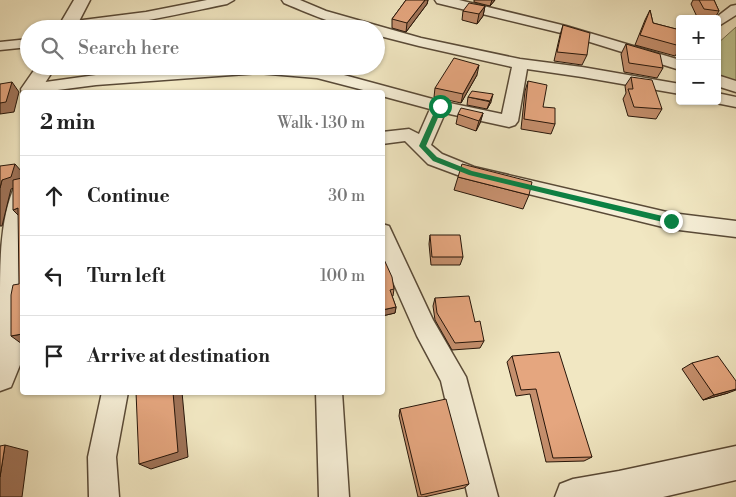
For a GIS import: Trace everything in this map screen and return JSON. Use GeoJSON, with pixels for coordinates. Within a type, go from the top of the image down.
{"type":"FeatureCollection","features":[{"type":"Feature","properties":{"kind":"street"},"geometry":{"type":"LineString","coordinates":[[71,20],[82,0]]}},
{"type":"Feature","properties":{"kind":"street"},"geometry":{"type":"LineString","coordinates":[[117,20],[227,0]]}},
{"type":"Feature","properties":{"kind":"street"},"geometry":{"type":"LineString","coordinates":[[290,0],[321,14],[341,20]]}},
{"type":"Feature","properties":{"kind":"street"},"geometry":{"type":"LineString","coordinates":[[442,0],[566,30],[676,64]]}},
{"type":"Feature","properties":{"kind":"street"},"geometry":{"type":"LineString","coordinates":[[721,20],[736,9]]}},
{"type":"Feature","properties":{"kind":"street"},"geometry":{"type":"LineString","coordinates":[[385,33],[418,42],[520,64],[582,72],[676,88]]}},
{"type":"Feature","properties":{"kind":"street"},"geometry":{"type":"LineString","coordinates":[[0,46],[20,44]]}},
{"type":"Feature","properties":{"kind":"street"},"geometry":{"type":"LineString","coordinates":[[385,91],[440,106],[509,121],[520,64]]}},
{"type":"Feature","properties":{"kind":"street"},"geometry":{"type":"LineString","coordinates":[[32,90],[41,75]]}},
{"type":"Feature","properties":{"kind":"street"},"geometry":{"type":"LineString","coordinates":[[37,90],[96,80],[151,75]]}},
{"type":"Feature","properties":{"kind":"street"},"geometry":{"type":"LineString","coordinates":[[325,75],[381,90]]}},
{"type":"Feature","properties":{"kind":"street"},"geometry":{"type":"LineString","coordinates":[[721,81],[736,87]]}},
{"type":"Feature","properties":{"kind":"street"},"geometry":{"type":"LineString","coordinates":[[721,99],[736,102]]}},
{"type":"Feature","properties":{"kind":"street"},"geometry":{"type":"LineString","coordinates":[[422,146],[440,106]]}},
{"type":"Feature","properties":{"kind":"street"},"geometry":{"type":"LineString","coordinates":[[385,138],[409,135],[435,159],[480,175],[671,221],[736,229]]}},
{"type":"Feature","properties":{"kind":"street"},"geometry":{"type":"LineString","coordinates":[[0,376],[7,360],[7,306],[17,216],[20,205]]}},
{"type":"Feature","properties":{"kind":"street"},"geometry":{"type":"LineString","coordinates":[[385,239],[425,328],[453,377],[484,497]]}},
{"type":"Feature","properties":{"kind":"street"},"geometry":{"type":"LineString","coordinates":[[104,497],[102,457],[114,395]]}},
{"type":"Feature","properties":{"kind":"street"},"geometry":{"type":"LineString","coordinates":[[329,395],[334,497]]}},
{"type":"Feature","properties":{"kind":"street"},"geometry":{"type":"LineString","coordinates":[[573,497],[619,489],[736,463]]}},
{"type":"Feature","properties":{"kind":"green space"},"geometry":{"type":"Polygon","coordinates":[[[736,27],[736,81],[721,75],[721,40],[736,27]]]}},
{"type":"Feature","properties":{"kind":"building"},"geometry":{"type":"Polygon","coordinates":[[[406,0],[425,0],[407,23],[392,19],[406,0]]]}},
{"type":"Feature","properties":{"kind":"building"},"geometry":{"type":"Polygon","coordinates":[[[699,0],[714,0],[719,11],[704,9],[699,0]]]}},
{"type":"Feature","properties":{"kind":"building"},"geometry":{"type":"Polygon","coordinates":[[[469,3],[485,6],[479,14],[463,11],[469,3]]]}},
{"type":"Feature","properties":{"kind":"building"},"geometry":{"type":"Polygon","coordinates":[[[650,10],[653,23],[676,29],[676,45],[640,35],[650,10]]]}},
{"type":"Feature","properties":{"kind":"building"},"geometry":{"type":"Polygon","coordinates":[[[563,25],[590,33],[587,55],[557,52],[563,25]]]}},
{"type":"Feature","properties":{"kind":"building"},"geometry":{"type":"Polygon","coordinates":[[[626,44],[660,54],[663,68],[629,63],[626,44]]]}},
{"type":"Feature","properties":{"kind":"building"},"geometry":{"type":"Polygon","coordinates":[[[454,58],[479,65],[463,94],[435,88],[454,58]]]}},
{"type":"Feature","properties":{"kind":"building"},"geometry":{"type":"Polygon","coordinates":[[[631,77],[652,80],[662,109],[634,107],[628,89],[633,89],[631,77]]]}},
{"type":"Feature","properties":{"kind":"building"},"geometry":{"type":"Polygon","coordinates":[[[528,81],[547,85],[543,107],[555,108],[555,124],[524,119],[528,81]]]}},
{"type":"Feature","properties":{"kind":"building"},"geometry":{"type":"Polygon","coordinates":[[[12,82],[6,102],[0,103],[0,84],[12,82]]]}},
{"type":"Feature","properties":{"kind":"building"},"geometry":{"type":"Polygon","coordinates":[[[472,91],[493,94],[490,101],[468,97],[472,91]]]}},
{"type":"Feature","properties":{"kind":"building"},"geometry":{"type":"Polygon","coordinates":[[[461,108],[483,113],[479,121],[458,114],[461,108]]]}},
{"type":"Feature","properties":{"kind":"building"},"geometry":{"type":"Polygon","coordinates":[[[15,164],[11,177],[2,180],[0,188],[0,166],[15,164]]]}},
{"type":"Feature","properties":{"kind":"building"},"geometry":{"type":"Polygon","coordinates":[[[462,164],[532,182],[529,195],[458,177],[462,164]]]}},
{"type":"Feature","properties":{"kind":"building"},"geometry":{"type":"Polygon","coordinates":[[[20,178],[20,334],[11,336],[11,295],[13,285],[19,284],[18,208],[13,210],[13,180],[20,178]]]}},
{"type":"Feature","properties":{"kind":"building"},"geometry":{"type":"Polygon","coordinates":[[[430,235],[460,235],[463,257],[432,257],[430,235]]]}},
{"type":"Feature","properties":{"kind":"building"},"geometry":{"type":"Polygon","coordinates":[[[385,262],[392,277],[394,289],[390,290],[396,307],[385,309],[385,262]]]}},
{"type":"Feature","properties":{"kind":"building"},"geometry":{"type":"Polygon","coordinates":[[[469,296],[475,322],[480,321],[484,341],[455,343],[437,313],[435,298],[469,296]]]}},
{"type":"Feature","properties":{"kind":"building"},"geometry":{"type":"Polygon","coordinates":[[[559,352],[592,457],[553,458],[536,389],[521,390],[512,356],[559,352]]]}},
{"type":"Feature","properties":{"kind":"building"},"geometry":{"type":"Polygon","coordinates":[[[718,356],[736,381],[736,389],[714,395],[692,363],[718,356]]]}},
{"type":"Feature","properties":{"kind":"building"},"geometry":{"type":"Polygon","coordinates":[[[136,395],[173,395],[178,452],[139,464],[136,395]]]}},
{"type":"Feature","properties":{"kind":"building"},"geometry":{"type":"Polygon","coordinates":[[[446,399],[469,484],[421,495],[400,409],[446,399]]]}},
{"type":"Feature","properties":{"kind":"building"},"geometry":{"type":"Polygon","coordinates":[[[5,445],[0,477],[0,446],[5,445]]]}},
{"type":"Feature","properties":{"kind":"route"},"geometry":{"type":"LineString","coordinates":[[440,106],[422,146],[435,159],[471,173],[671,221]]}}]}
